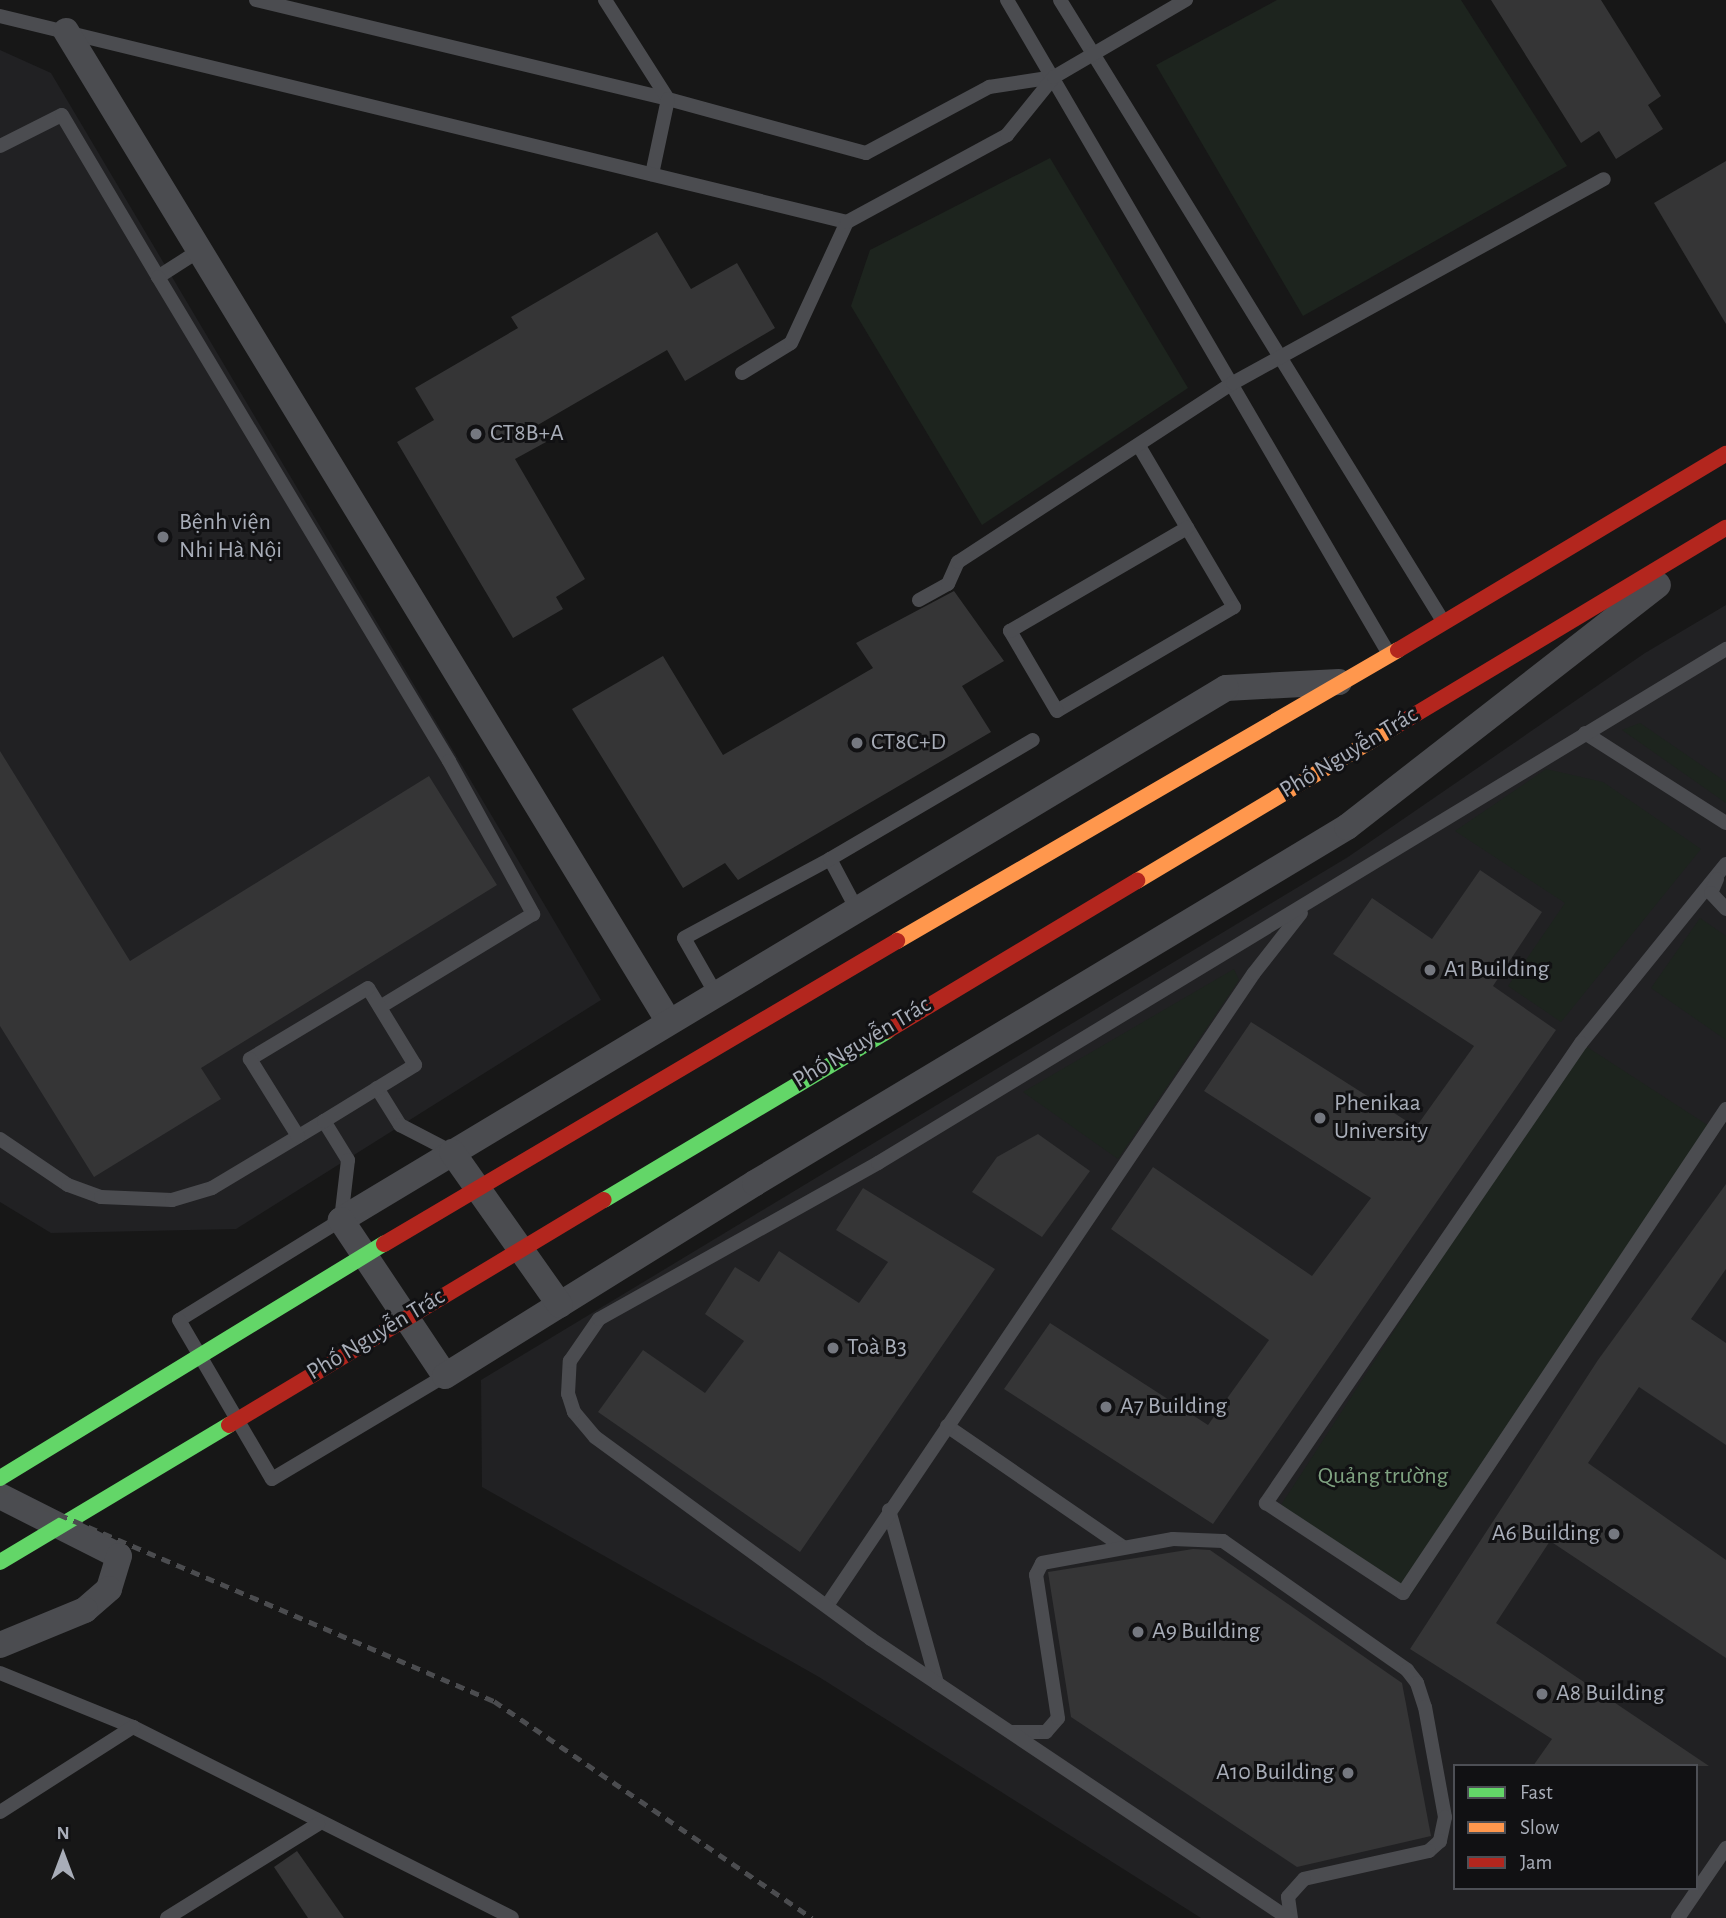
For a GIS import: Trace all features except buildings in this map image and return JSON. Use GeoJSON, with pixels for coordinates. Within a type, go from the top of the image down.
{"type":"FeatureCollection","features":[{"type":"Feature","properties":{"kind":"main road"},"geometry":{"type":"LineString","coordinates":[[0,1478],[574,1128],[1390,655],[1726,454]]}},
{"type":"Feature","properties":{"kind":"main road","name":"Phố Nguyễn Trác"},"geometry":{"type":"LineString","coordinates":[[0,1562],[654,1168],[1726,530]]}},
{"type":"Feature","properties":{"kind":"street"},"geometry":{"type":"LineString","coordinates":[[66,31],[668,1022]]}},
{"type":"Feature","properties":{"kind":"street","name":"Phố Nguyễn Trác"},"geometry":{"type":"LineString","coordinates":[[445,1376],[559,1304],[1347,827],[1726,530]]}},
{"type":"Feature","properties":{"kind":"street"},"geometry":{"type":"LineString","coordinates":[[445,1376],[341,1220],[1226,688],[1345,681]]}},
{"type":"Feature","properties":{"kind":"street"},"geometry":{"type":"LineString","coordinates":[[453,1152],[559,1304]]}},
{"type":"Feature","properties":{"kind":"street"},"geometry":{"type":"LineString","coordinates":[[0,1496],[119,1556],[109,1589],[85,1610],[0,1645]]}},
{"type":"Feature","properties":{"kind":"lane"},"geometry":{"type":"LineString","coordinates":[[256,0],[668,100],[866,153],[989,87],[1054,77]]}},
{"type":"Feature","properties":{"kind":"lane"},"geometry":{"type":"LineString","coordinates":[[605,0],[668,100],[652,174]]}},
{"type":"Feature","properties":{"kind":"lane"},"geometry":{"type":"LineString","coordinates":[[1007,0],[1390,655]]}},
{"type":"Feature","properties":{"kind":"lane"},"geometry":{"type":"LineString","coordinates":[[1060,0],[1444,622]]}},
{"type":"Feature","properties":{"kind":"lane"},"geometry":{"type":"LineString","coordinates":[[742,373],[791,343],[847,222],[1007,135],[1054,77],[1092,52],[1186,0]]}},
{"type":"Feature","properties":{"kind":"lane"},"geometry":{"type":"LineString","coordinates":[[0,16],[847,222]]}},
{"type":"Feature","properties":{"kind":"lane"},"geometry":{"type":"LineString","coordinates":[[0,146],[62,115],[442,750],[533,914],[380,1007]]}},
{"type":"Feature","properties":{"kind":"lane"},"geometry":{"type":"LineString","coordinates":[[919,600],[948,583],[958,562],[1233,383],[1279,355],[1604,179]]}},
{"type":"Feature","properties":{"kind":"lane"},"geometry":{"type":"LineString","coordinates":[[158,277],[200,250]]}},
{"type":"Feature","properties":{"kind":"lane"},"geometry":{"type":"LineString","coordinates":[[1139,446],[1234,607],[1057,711],[1010,631],[1187,528]]}},
{"type":"Feature","properties":{"kind":"lane"},"geometry":{"type":"LineString","coordinates":[[1290,1918],[937,1683],[583,1425],[573,1412],[566,1378],[581,1339],[599,1319],[878,1163],[1726,649]]}},
{"type":"Feature","properties":{"kind":"lane"},"geometry":{"type":"LineString","coordinates":[[1585,733],[1726,822]]}},
{"type":"Feature","properties":{"kind":"lane"},"geometry":{"type":"LineString","coordinates":[[716,993],[684,938],[830,859],[1033,740]]}},
{"type":"Feature","properties":{"kind":"lane"},"geometry":{"type":"LineString","coordinates":[[830,859],[856,908]]}},
{"type":"Feature","properties":{"kind":"lane"},"geometry":{"type":"LineString","coordinates":[[1726,865],[1711,893],[1726,909]]}},
{"type":"Feature","properties":{"kind":"lane"},"geometry":{"type":"LineString","coordinates":[[1726,865],[1581,1043],[1266,1503],[1403,1592],[1726,1109]]}},
{"type":"Feature","properties":{"kind":"lane"},"geometry":{"type":"LineString","coordinates":[[828,1604],[1254,973],[1306,906]]}},
{"type":"Feature","properties":{"kind":"lane"},"geometry":{"type":"LineString","coordinates":[[0,1139],[68,1185],[101,1198],[172,1200],[212,1188],[324,1121],[415,1065],[368,988],[250,1059],[298,1136]]}},
{"type":"Feature","properties":{"kind":"lane"},"geometry":{"type":"LineString","coordinates":[[377,1088],[400,1125],[453,1152]]}},
{"type":"Feature","properties":{"kind":"lane"},"geometry":{"type":"LineString","coordinates":[[324,1121],[348,1160],[341,1220],[179,1320],[272,1479],[445,1376]]}},
{"type":"Feature","properties":{"kind":"lane"},"geometry":{"type":"LineString","coordinates":[[947,1426],[1123,1547]]}},
{"type":"Feature","properties":{"kind":"lane"},"geometry":{"type":"LineString","coordinates":[[889,1510],[937,1683]]}},
{"type":"Feature","properties":{"kind":"lane"},"geometry":{"type":"LineString","coordinates":[[1008,1731],[1046,1732],[1058,1718],[1038,1566],[1123,1547],[1182,1538],[1223,1541],[1400,1664],[1417,1683],[1445,1817],[1440,1841],[1429,1851],[1304,1878],[1288,1897],[1290,1918]]}},
{"type":"Feature","properties":{"kind":"lane"},"geometry":{"type":"LineString","coordinates":[[0,1673],[133,1727],[318,1824],[432,1875],[512,1918]]}},
{"type":"Feature","properties":{"kind":"lane"},"geometry":{"type":"LineString","coordinates":[[0,1812],[133,1727]]}},
{"type":"Feature","properties":{"kind":"lane"},"geometry":{"type":"LineString","coordinates":[[167,1918],[318,1824]]}},
{"type":"Feature","properties":{"kind":"lane"},"geometry":{"type":"LineString","coordinates":[[1698,1889],[1726,1848]]}},
{"type":"Feature","properties":{"kind":"lane"},"geometry":{"type":"LineString","coordinates":[[1678,1918],[1697,1890]]}},
{"type":"Feature","properties":{"kind":"shaded area","name":"Bệnh viện Nhi Hà Nội"},"geometry":{"type":"Polygon","coordinates":[[[0,50],[51,73],[601,1000],[236,1229],[51,1233],[0,1202],[0,50]]]}},
{"type":"Feature","properties":{"kind":"shaded area","name":"Phenikaa University"},"geometry":{"type":"Polygon","coordinates":[[[1726,605],[1726,1918],[1201,1918],[819,1677],[482,1487],[481,1380],[1348,857],[1645,653],[1726,605]]]}},
{"type":"Feature","properties":{"kind":"green space"},"geometry":{"type":"Polygon","coordinates":[[[1277,0],[1461,0],[1567,166],[1303,316],[1156,65],[1277,0]]]}},
{"type":"Feature","properties":{"kind":"green space"},"geometry":{"type":"Polygon","coordinates":[[[1050,158],[1188,388],[982,525],[851,306],[870,250],[1050,158]]]}},
{"type":"Feature","properties":{"kind":"green space"},"geometry":{"type":"Polygon","coordinates":[[[1640,723],[1726,782],[1726,803],[1622,730],[1640,723]]]}},
{"type":"Feature","properties":{"kind":"green space"},"geometry":{"type":"Polygon","coordinates":[[[1546,769],[1603,782],[1701,849],[1561,1022],[1508,986],[1565,903],[1455,831],[1546,769]]]}},
{"type":"Feature","properties":{"kind":"green space"},"geometry":{"type":"Polygon","coordinates":[[[1700,918],[1726,936],[1726,1040],[1651,988],[1700,918]]]}},
{"type":"Feature","properties":{"kind":"green space"},"geometry":{"type":"Polygon","coordinates":[[[1234,969],[1239,980],[1118,1159],[1023,1092],[1234,969]]]}},
{"type":"Feature","properties":{"kind":"green space","name":"Quảng trường"},"geometry":{"type":"Polygon","coordinates":[[[1581,1043],[1714,1129],[1410,1597],[1277,1511],[1581,1043]]]}},
{"type":"Feature","properties":{"kind":"railway"},"geometry":{"type":"LineString","coordinates":[[0,1489],[494,1701],[812,1918]]}},
{"type":"Feature","properties":{"kind":"traffic: fast"},"geometry":{"type":"LineString","coordinates":[[604,1200],[887,1031]]}},
{"type":"Feature","properties":{"kind":"traffic: fast"},"geometry":{"type":"LineString","coordinates":[[0,1478],[384,1244]]}},
{"type":"Feature","properties":{"kind":"traffic: fast"},"geometry":{"type":"LineString","coordinates":[[0,1562],[229,1425]]}},
{"type":"Feature","properties":{"kind":"traffic: slow"},"geometry":{"type":"LineString","coordinates":[[897,941],[1398,650]]}},
{"type":"Feature","properties":{"kind":"traffic: slow"},"geometry":{"type":"LineString","coordinates":[[1137,881],[1396,726]]}},
{"type":"Feature","properties":{"kind":"traffic: jam"},"geometry":{"type":"LineString","coordinates":[[1398,650],[1726,454]]}},
{"type":"Feature","properties":{"kind":"traffic: jam"},"geometry":{"type":"LineString","coordinates":[[1396,726],[1726,528]]}},
{"type":"Feature","properties":{"kind":"traffic: jam"},"geometry":{"type":"LineString","coordinates":[[887,1031],[1137,881]]}},
{"type":"Feature","properties":{"kind":"traffic: jam"},"geometry":{"type":"LineString","coordinates":[[384,1244],[897,941]]}},
{"type":"Feature","properties":{"kind":"traffic: jam"},"geometry":{"type":"LineString","coordinates":[[229,1425],[604,1200]]}},
{"type":"Feature","properties":{"kind":"place","name":"CT8B+A"},"geometry":{"type":"Point","coordinates":[476,434]}},
{"type":"Feature","properties":{"kind":"place","name":"Bệnh viện Nhi Hà Nội"},"geometry":{"type":"Point","coordinates":[163,537]}},
{"type":"Feature","properties":{"kind":"place","name":"CT8C+D"},"geometry":{"type":"Point","coordinates":[857,743]}},
{"type":"Feature","properties":{"kind":"place","name":"A1 Building"},"geometry":{"type":"Point","coordinates":[1430,970]}},
{"type":"Feature","properties":{"kind":"place","name":"Phenikaa University"},"geometry":{"type":"Point","coordinates":[1320,1118]}},
{"type":"Feature","properties":{"kind":"place","name":"Toà B3"},"geometry":{"type":"Point","coordinates":[833,1348]}},
{"type":"Feature","properties":{"kind":"place","name":"A7 Building"},"geometry":{"type":"Point","coordinates":[1106,1407]}},
{"type":"Feature","properties":{"kind":"place","name":"A6 Building"},"geometry":{"type":"Point","coordinates":[1614,1534]}},
{"type":"Feature","properties":{"kind":"place","name":"A9 Building"},"geometry":{"type":"Point","coordinates":[1138,1632]}},
{"type":"Feature","properties":{"kind":"place","name":"A8 Building"},"geometry":{"type":"Point","coordinates":[1542,1694]}},
{"type":"Feature","properties":{"kind":"place","name":"A10 Building"},"geometry":{"type":"Point","coordinates":[1348,1773]}}]}
